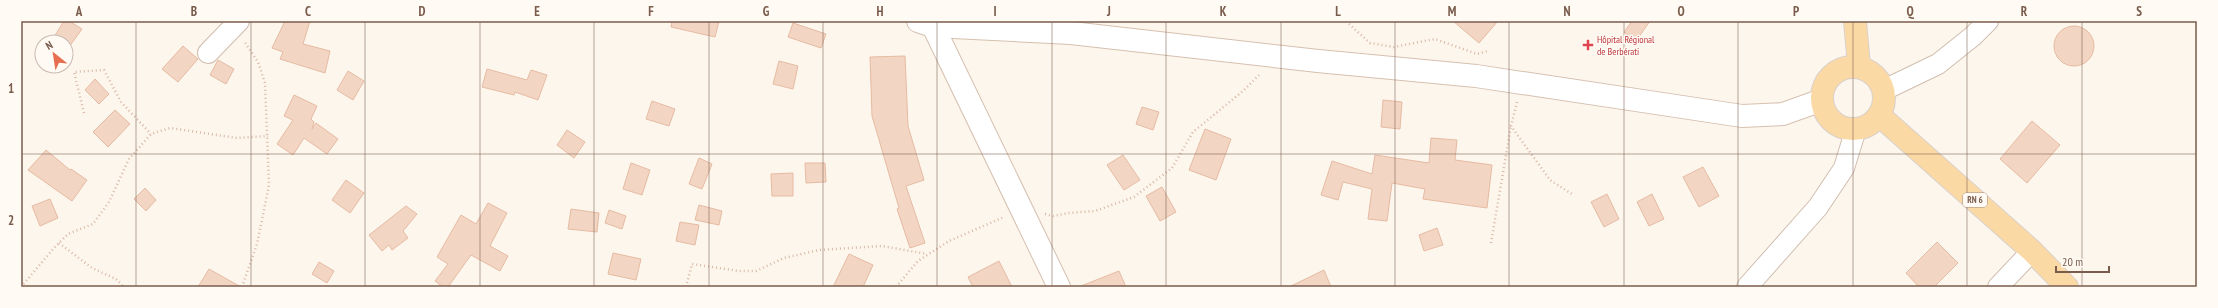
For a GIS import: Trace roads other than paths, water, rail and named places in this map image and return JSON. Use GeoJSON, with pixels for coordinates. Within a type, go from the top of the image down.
{"type":"FeatureCollection","features":[{"type":"Feature","properties":{"kind":"main road"},"geometry":{"type":"LineString","coordinates":[[1856,21],[1859,66]]}},
{"type":"Feature","properties":{"kind":"main road"},"geometry":{"type":"LineString","coordinates":[[1849,66],[1859,66],[1870,71],[1879,79],[1884,90],[1883,107],[1879,115],[1869,125],[1856,129],[1842,127],[1829,118],[1822,100],[1825,82],[1831,75],[1849,66]]}},
{"type":"Feature","properties":{"kind":"main road","name":"RN 6"},"geometry":{"type":"LineString","coordinates":[[1879,115],[2032,251],[2067,287]]}},
{"type":"Feature","properties":{"kind":"street"},"geometry":{"type":"LineString","coordinates":[[1884,90],[1938,64],[1973,36],[1988,21]]}},
{"type":"Feature","properties":{"kind":"street"},"geometry":{"type":"LineString","coordinates":[[208,53],[233,23]]}},
{"type":"Feature","properties":{"kind":"street"},"geometry":{"type":"LineString","coordinates":[[925,24],[1072,33],[1522,82],[1742,116],[1783,114],[1822,100]]}},
{"type":"Feature","properties":{"kind":"street"},"geometry":{"type":"LineString","coordinates":[[925,24],[1022,210],[1059,287]]}},
{"type":"Feature","properties":{"kind":"street"},"geometry":{"type":"LineString","coordinates":[[1747,287],[1818,207],[1844,168],[1856,129]]}},
{"type":"Feature","properties":{"kind":"street"},"geometry":{"type":"LineString","coordinates":[[1998,287],[2032,251]]}},
{"type":"Feature","properties":{"kind":"place","name":"Hôpital Régional de Berbérati"},"geometry":{"type":"Point","coordinates":[1588,45]}}]}
